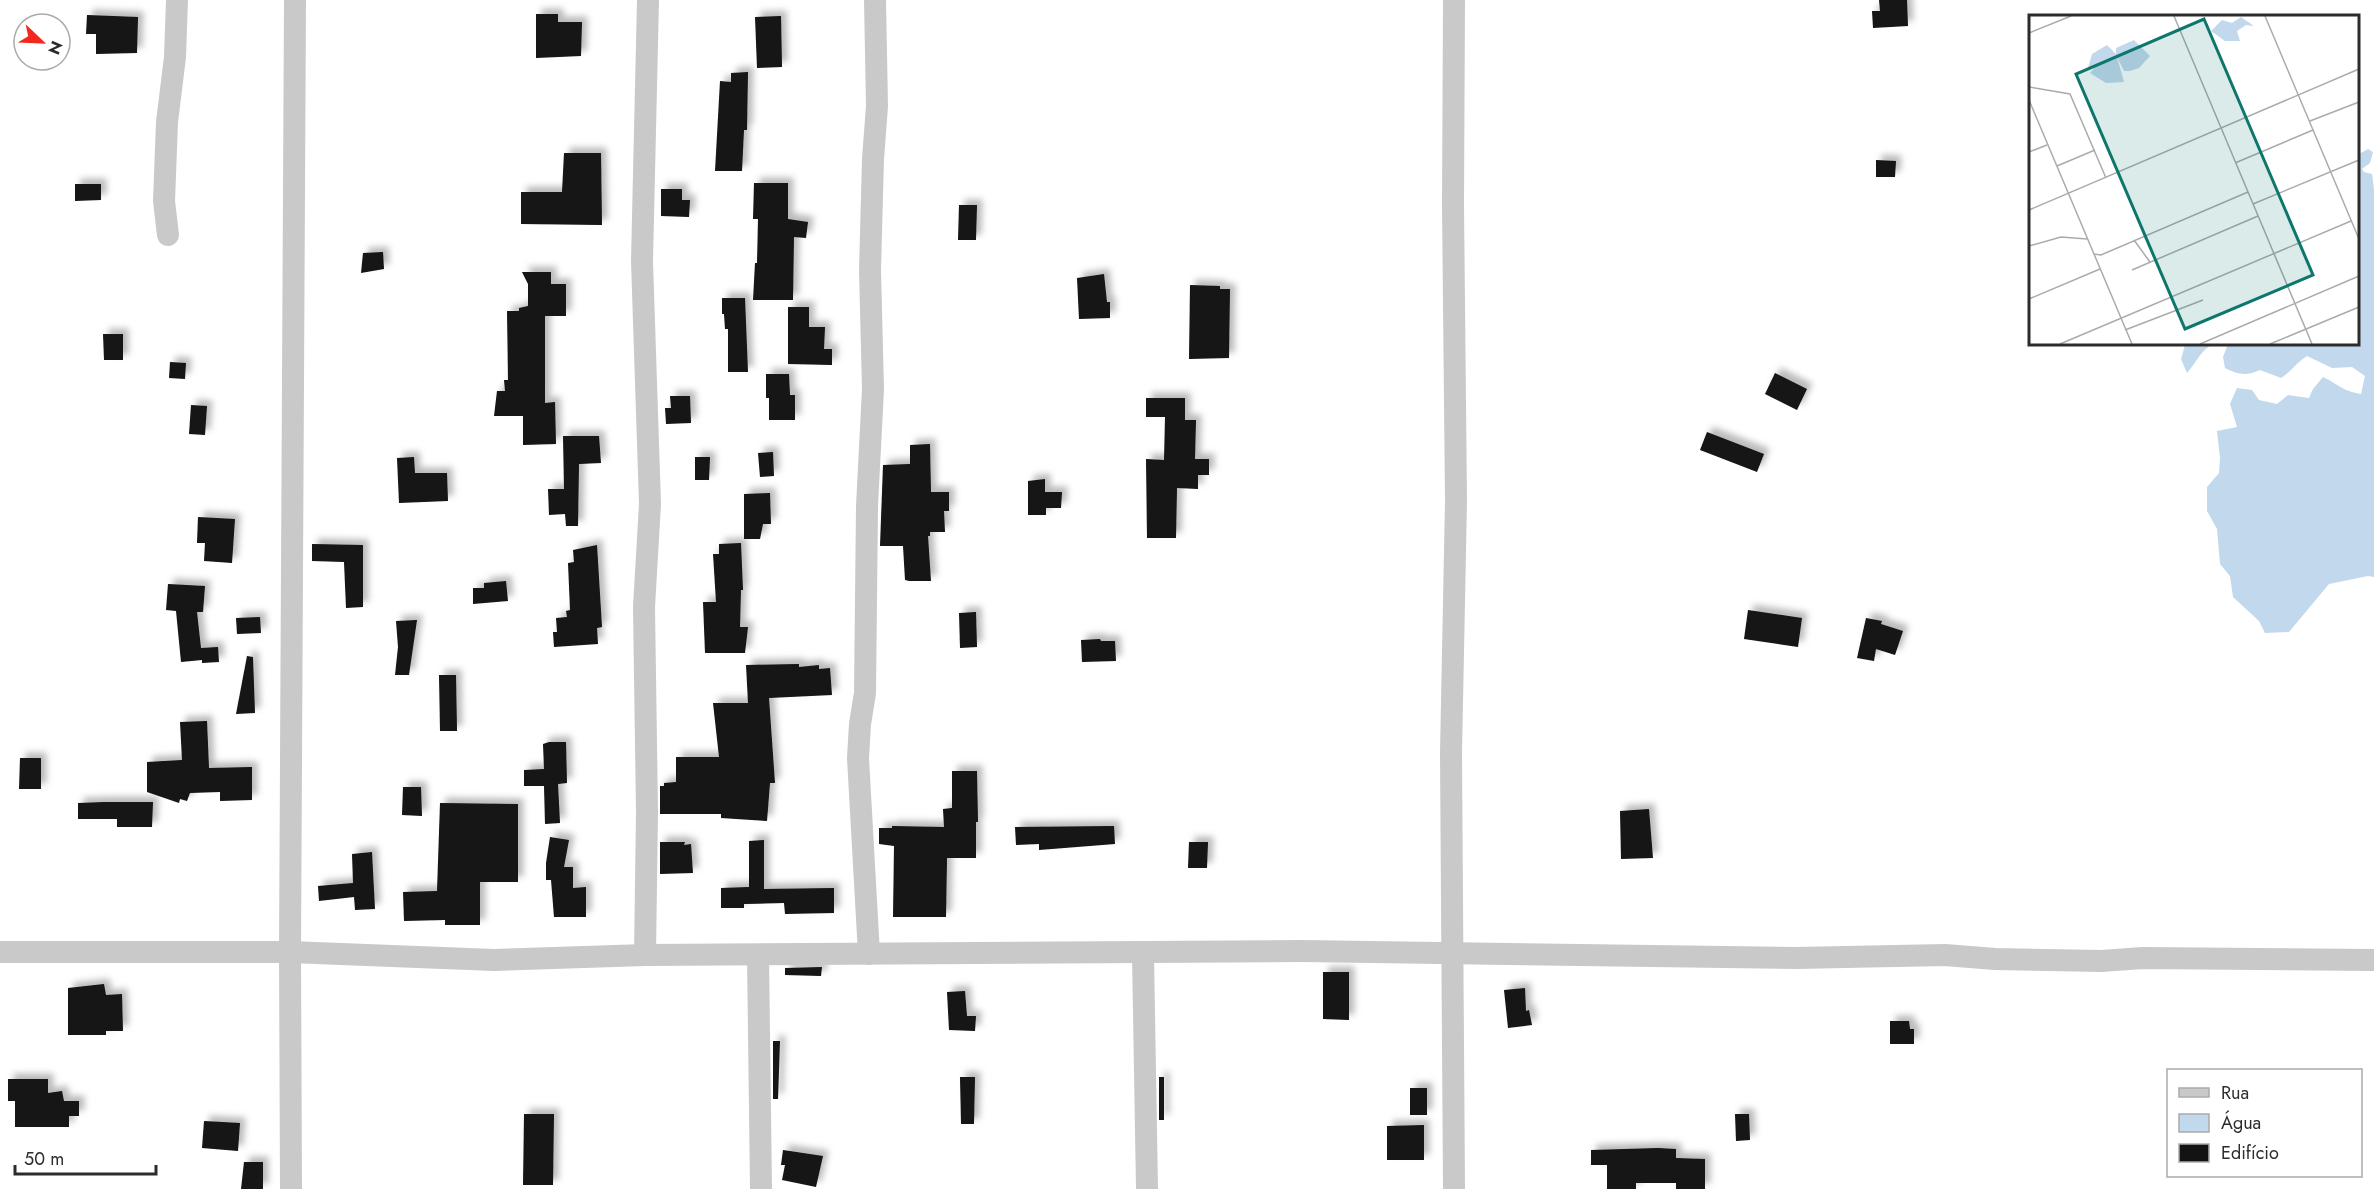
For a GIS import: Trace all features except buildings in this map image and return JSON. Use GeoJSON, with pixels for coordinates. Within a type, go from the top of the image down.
{"type":"FeatureCollection","features":[{"type":"Feature","properties":{"kind":"street"},"geometry":{"type":"LineString","coordinates":[[168,235],[164,201],[167,123],[175,57],[177,0]]}},
{"type":"Feature","properties":{"kind":"street"},"geometry":{"type":"LineString","coordinates":[[291,1189],[295,0]]}},
{"type":"Feature","properties":{"kind":"street"},"geometry":{"type":"LineString","coordinates":[[645,955],[647,812],[644,607],[650,504],[642,261],[648,0]]}},
{"type":"Feature","properties":{"kind":"street"},"geometry":{"type":"LineString","coordinates":[[869,954],[858,758],[865,693],[867,506],[873,389],[870,270],[873,159],[878,105],[875,0]]}},
{"type":"Feature","properties":{"kind":"street"},"geometry":{"type":"LineString","coordinates":[[1454,0],[1453,205],[1456,501],[1451,753],[1454,1189]]}},
{"type":"Feature","properties":{"kind":"street"},"geometry":{"type":"LineString","coordinates":[[0,952],[290,952],[494,960],[645,955],[1451,952],[1796,958],[1945,956],[2100,961],[2143,958],[2374,960]]}},
{"type":"Feature","properties":{"kind":"street"},"geometry":{"type":"LineString","coordinates":[[1143,954],[1147,1189]]}},
{"type":"Feature","properties":{"kind":"street"},"geometry":{"type":"LineString","coordinates":[[758,955],[760,1189]]}},
{"type":"Feature","properties":{"kind":"water"},"geometry":{"type":"Polygon","coordinates":[[[2368,149],[2373,152],[2370,163],[2362,169],[2372,174],[2374,189],[2374,577],[2368,576],[2329,584],[2289,632],[2265,633],[2259,621],[2233,597],[2230,576],[2220,564],[2217,529],[2207,511],[2207,487],[2219,473],[2217,431],[2237,427],[2230,404],[2237,388],[2252,390],[2259,400],[2277,404],[2288,395],[2309,398],[2323,377],[2344,389],[2361,394],[2365,376],[2352,367],[2332,368],[2307,356],[2281,378],[2260,370],[2243,374],[2225,368],[2223,357],[2228,345],[2359,345],[2359,151],[2361,153],[2368,149]]]}},
{"type":"Feature","properties":{"kind":"water"},"geometry":{"type":"Polygon","coordinates":[[[2185,345],[2212,345],[2202,352],[2187,373],[2181,359],[2185,345]]]}}]}
